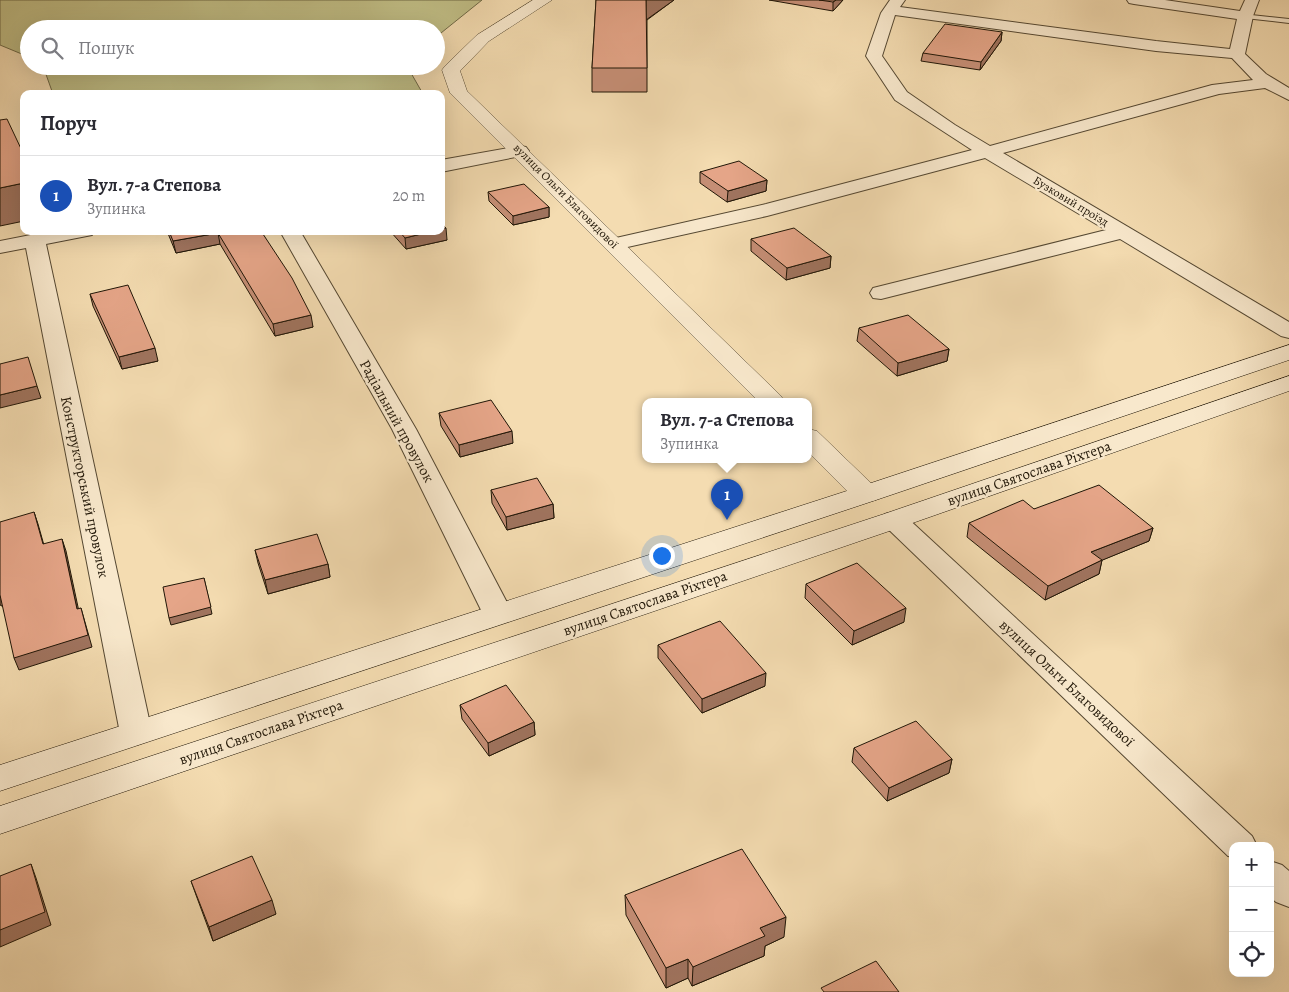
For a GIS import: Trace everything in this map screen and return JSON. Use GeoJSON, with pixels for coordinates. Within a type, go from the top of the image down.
{"type":"FeatureCollection","features":[{"type":"Feature","properties":{"kind":"main road","name":"вулиця Ольги Благовидової"},"geometry":{"type":"LineString","coordinates":[[533,1],[483,38],[451,70],[459,93],[769,398]]}},
{"type":"Feature","properties":{"kind":"main road"},"geometry":{"type":"LineString","coordinates":[[0,778],[866,494],[1289,352]]}},
{"type":"Feature","properties":{"kind":"main road","name":"вулиця Святослава Ріхтера"},"geometry":{"type":"LineString","coordinates":[[0,820],[894,520],[1289,383]]}},
{"type":"Feature","properties":{"kind":"main road"},"geometry":{"type":"LineString","coordinates":[[812,441],[866,494]]}},
{"type":"Feature","properties":{"kind":"street"},"geometry":{"type":"LineString","coordinates":[[1134,0],[1245,16]]}},
{"type":"Feature","properties":{"kind":"street"},"geometry":{"type":"LineString","coordinates":[[1237,54],[1245,16],[1252,0]]}},
{"type":"Feature","properties":{"kind":"street"},"geometry":{"type":"LineString","coordinates":[[894,3],[1146,44],[1237,54],[1250,71],[1267,84],[1289,95]]}},
{"type":"Feature","properties":{"kind":"street","name":"Бузковий проїзд"},"geometry":{"type":"LineString","coordinates":[[894,3],[874,56],[901,96],[950,129],[1123,232]]}},
{"type":"Feature","properties":{"kind":"street"},"geometry":{"type":"LineString","coordinates":[[614,244],[766,210],[989,152],[1218,89],[1267,84]]}},
{"type":"Feature","properties":{"kind":"street"},"geometry":{"type":"LineString","coordinates":[[445,165],[520,151]]}},
{"type":"Feature","properties":{"kind":"street"},"geometry":{"type":"LineString","coordinates":[[1123,232],[1289,331]]}},
{"type":"Feature","properties":{"kind":"street","name":"Бузковий проїзд"},"geometry":{"type":"LineString","coordinates":[[881,293],[1123,232]]}},
{"type":"Feature","properties":{"kind":"street"},"geometry":{"type":"LineString","coordinates":[[0,247],[63,235]]}},
{"type":"Feature","properties":{"kind":"street","name":"Радіальний провулок"},"geometry":{"type":"LineString","coordinates":[[292,235],[404,429],[498,614]]}},
{"type":"Feature","properties":{"kind":"street","name":"Конструкторський провулок"},"geometry":{"type":"LineString","coordinates":[[35,240],[136,733]]}},
{"type":"Feature","properties":{"kind":"street","name":"вулиця Ольги Благовидової"},"geometry":{"type":"LineString","coordinates":[[894,520],[1236,842]]}},
{"type":"Feature","properties":{"kind":"street"},"geometry":{"type":"LineString","coordinates":[[1274,879],[1289,892]]}},
{"type":"Feature","properties":{"kind":"lane"},"geometry":{"type":"LineString","coordinates":[[1245,16],[1289,21]]}},
{"type":"Feature","properties":{"kind":"shaded area"},"geometry":{"type":"Polygon","coordinates":[[[0,0],[482,0],[445,30],[445,20],[20,20],[20,53],[0,45],[0,0]]]}},
{"type":"Feature","properties":{"kind":"shaded area"},"geometry":{"type":"Polygon","coordinates":[[[46,75],[412,75],[421,90],[52,90],[46,75]]]}},
{"type":"Feature","properties":{"kind":"building"},"geometry":{"type":"Polygon","coordinates":[[[596,0],[646,0],[647,68],[592,68],[596,0]]]}},
{"type":"Feature","properties":{"kind":"building"},"geometry":{"type":"Polygon","coordinates":[[[819,0],[836,0],[833,2],[819,0]]]}},
{"type":"Feature","properties":{"kind":"building"},"geometry":{"type":"Polygon","coordinates":[[[945,24],[1002,32],[981,62],[923,53],[945,24]]]}},
{"type":"Feature","properties":{"kind":"building"},"geometry":{"type":"Polygon","coordinates":[[[7,119],[20,147],[20,184],[0,188],[0,120],[7,119]]]}},
{"type":"Feature","properties":{"kind":"building"},"geometry":{"type":"Polygon","coordinates":[[[739,161],[767,180],[728,191],[700,172],[739,161]]]}},
{"type":"Feature","properties":{"kind":"building"},"geometry":{"type":"Polygon","coordinates":[[[524,184],[549,207],[513,216],[488,192],[524,184]]]}},
{"type":"Feature","properties":{"kind":"building"},"geometry":{"type":"Polygon","coordinates":[[[794,228],[831,256],[787,268],[751,239],[794,228]]]}},
{"type":"Feature","properties":{"kind":"building"},"geometry":{"type":"Polygon","coordinates":[[[171,235],[207,235],[173,241],[171,235]]]}},
{"type":"Feature","properties":{"kind":"building"},"geometry":{"type":"Polygon","coordinates":[[[219,235],[264,235],[292,278],[311,315],[273,324],[219,235]]]}},
{"type":"Feature","properties":{"kind":"building"},"geometry":{"type":"Polygon","coordinates":[[[402,235],[417,235],[405,238],[402,235]]]}},
{"type":"Feature","properties":{"kind":"building"},"geometry":{"type":"Polygon","coordinates":[[[128,285],[155,348],[119,357],[90,294],[128,285]]]}},
{"type":"Feature","properties":{"kind":"building"},"geometry":{"type":"Polygon","coordinates":[[[908,315],[949,349],[898,363],[859,328],[908,315]]]}},
{"type":"Feature","properties":{"kind":"building"},"geometry":{"type":"Polygon","coordinates":[[[28,357],[37,386],[0,395],[0,364],[28,357]]]}},
{"type":"Feature","properties":{"kind":"building"},"geometry":{"type":"Polygon","coordinates":[[[491,400],[512,431],[459,445],[439,413],[491,400]]]}},
{"type":"Feature","properties":{"kind":"building"},"geometry":{"type":"Polygon","coordinates":[[[537,478],[553,504],[506,517],[491,490],[537,478]]]}},
{"type":"Feature","properties":{"kind":"building"},"geometry":{"type":"Polygon","coordinates":[[[1099,485],[1153,528],[1091,552],[1102,560],[1048,586],[969,523],[1023,500],[1034,509],[1099,485]]]}},
{"type":"Feature","properties":{"kind":"building"},"geometry":{"type":"Polygon","coordinates":[[[34,512],[43,544],[62,539],[77,609],[81,608],[88,635],[14,658],[0,595],[0,522],[34,512]]]}},
{"type":"Feature","properties":{"kind":"building"},"geometry":{"type":"Polygon","coordinates":[[[317,534],[328,564],[265,580],[255,550],[317,534]]]}},
{"type":"Feature","properties":{"kind":"building"},"geometry":{"type":"Polygon","coordinates":[[[857,563],[906,608],[854,631],[806,584],[857,563]]]}},
{"type":"Feature","properties":{"kind":"building"},"geometry":{"type":"Polygon","coordinates":[[[204,578],[211,607],[169,618],[163,587],[204,578]]]}},
{"type":"Feature","properties":{"kind":"building"},"geometry":{"type":"Polygon","coordinates":[[[720,621],[766,673],[702,699],[658,645],[720,621]]]}},
{"type":"Feature","properties":{"kind":"building"},"geometry":{"type":"Polygon","coordinates":[[[506,685],[534,722],[488,743],[460,705],[506,685]]]}},
{"type":"Feature","properties":{"kind":"building"},"geometry":{"type":"Polygon","coordinates":[[[916,721],[952,759],[889,788],[854,748],[916,721]]]}},
{"type":"Feature","properties":{"kind":"building"},"geometry":{"type":"Polygon","coordinates":[[[742,849],[786,917],[760,928],[765,936],[693,967],[688,959],[666,968],[625,895],[742,849]]]}},
{"type":"Feature","properties":{"kind":"building"},"geometry":{"type":"Polygon","coordinates":[[[252,856],[272,900],[209,927],[191,881],[252,856]]]}},
{"type":"Feature","properties":{"kind":"building"},"geometry":{"type":"Polygon","coordinates":[[[31,864],[45,912],[0,930],[0,876],[31,864]]]}},
{"type":"Feature","properties":{"kind":"building"},"geometry":{"type":"Polygon","coordinates":[[[876,961],[899,992],[824,992],[821,988],[876,961]]]}},
{"type":"Feature","properties":{"kind":"place","name":"Вул. 7-а Степова"},"geometry":{"type":"Point","coordinates":[727,520]}}]}
